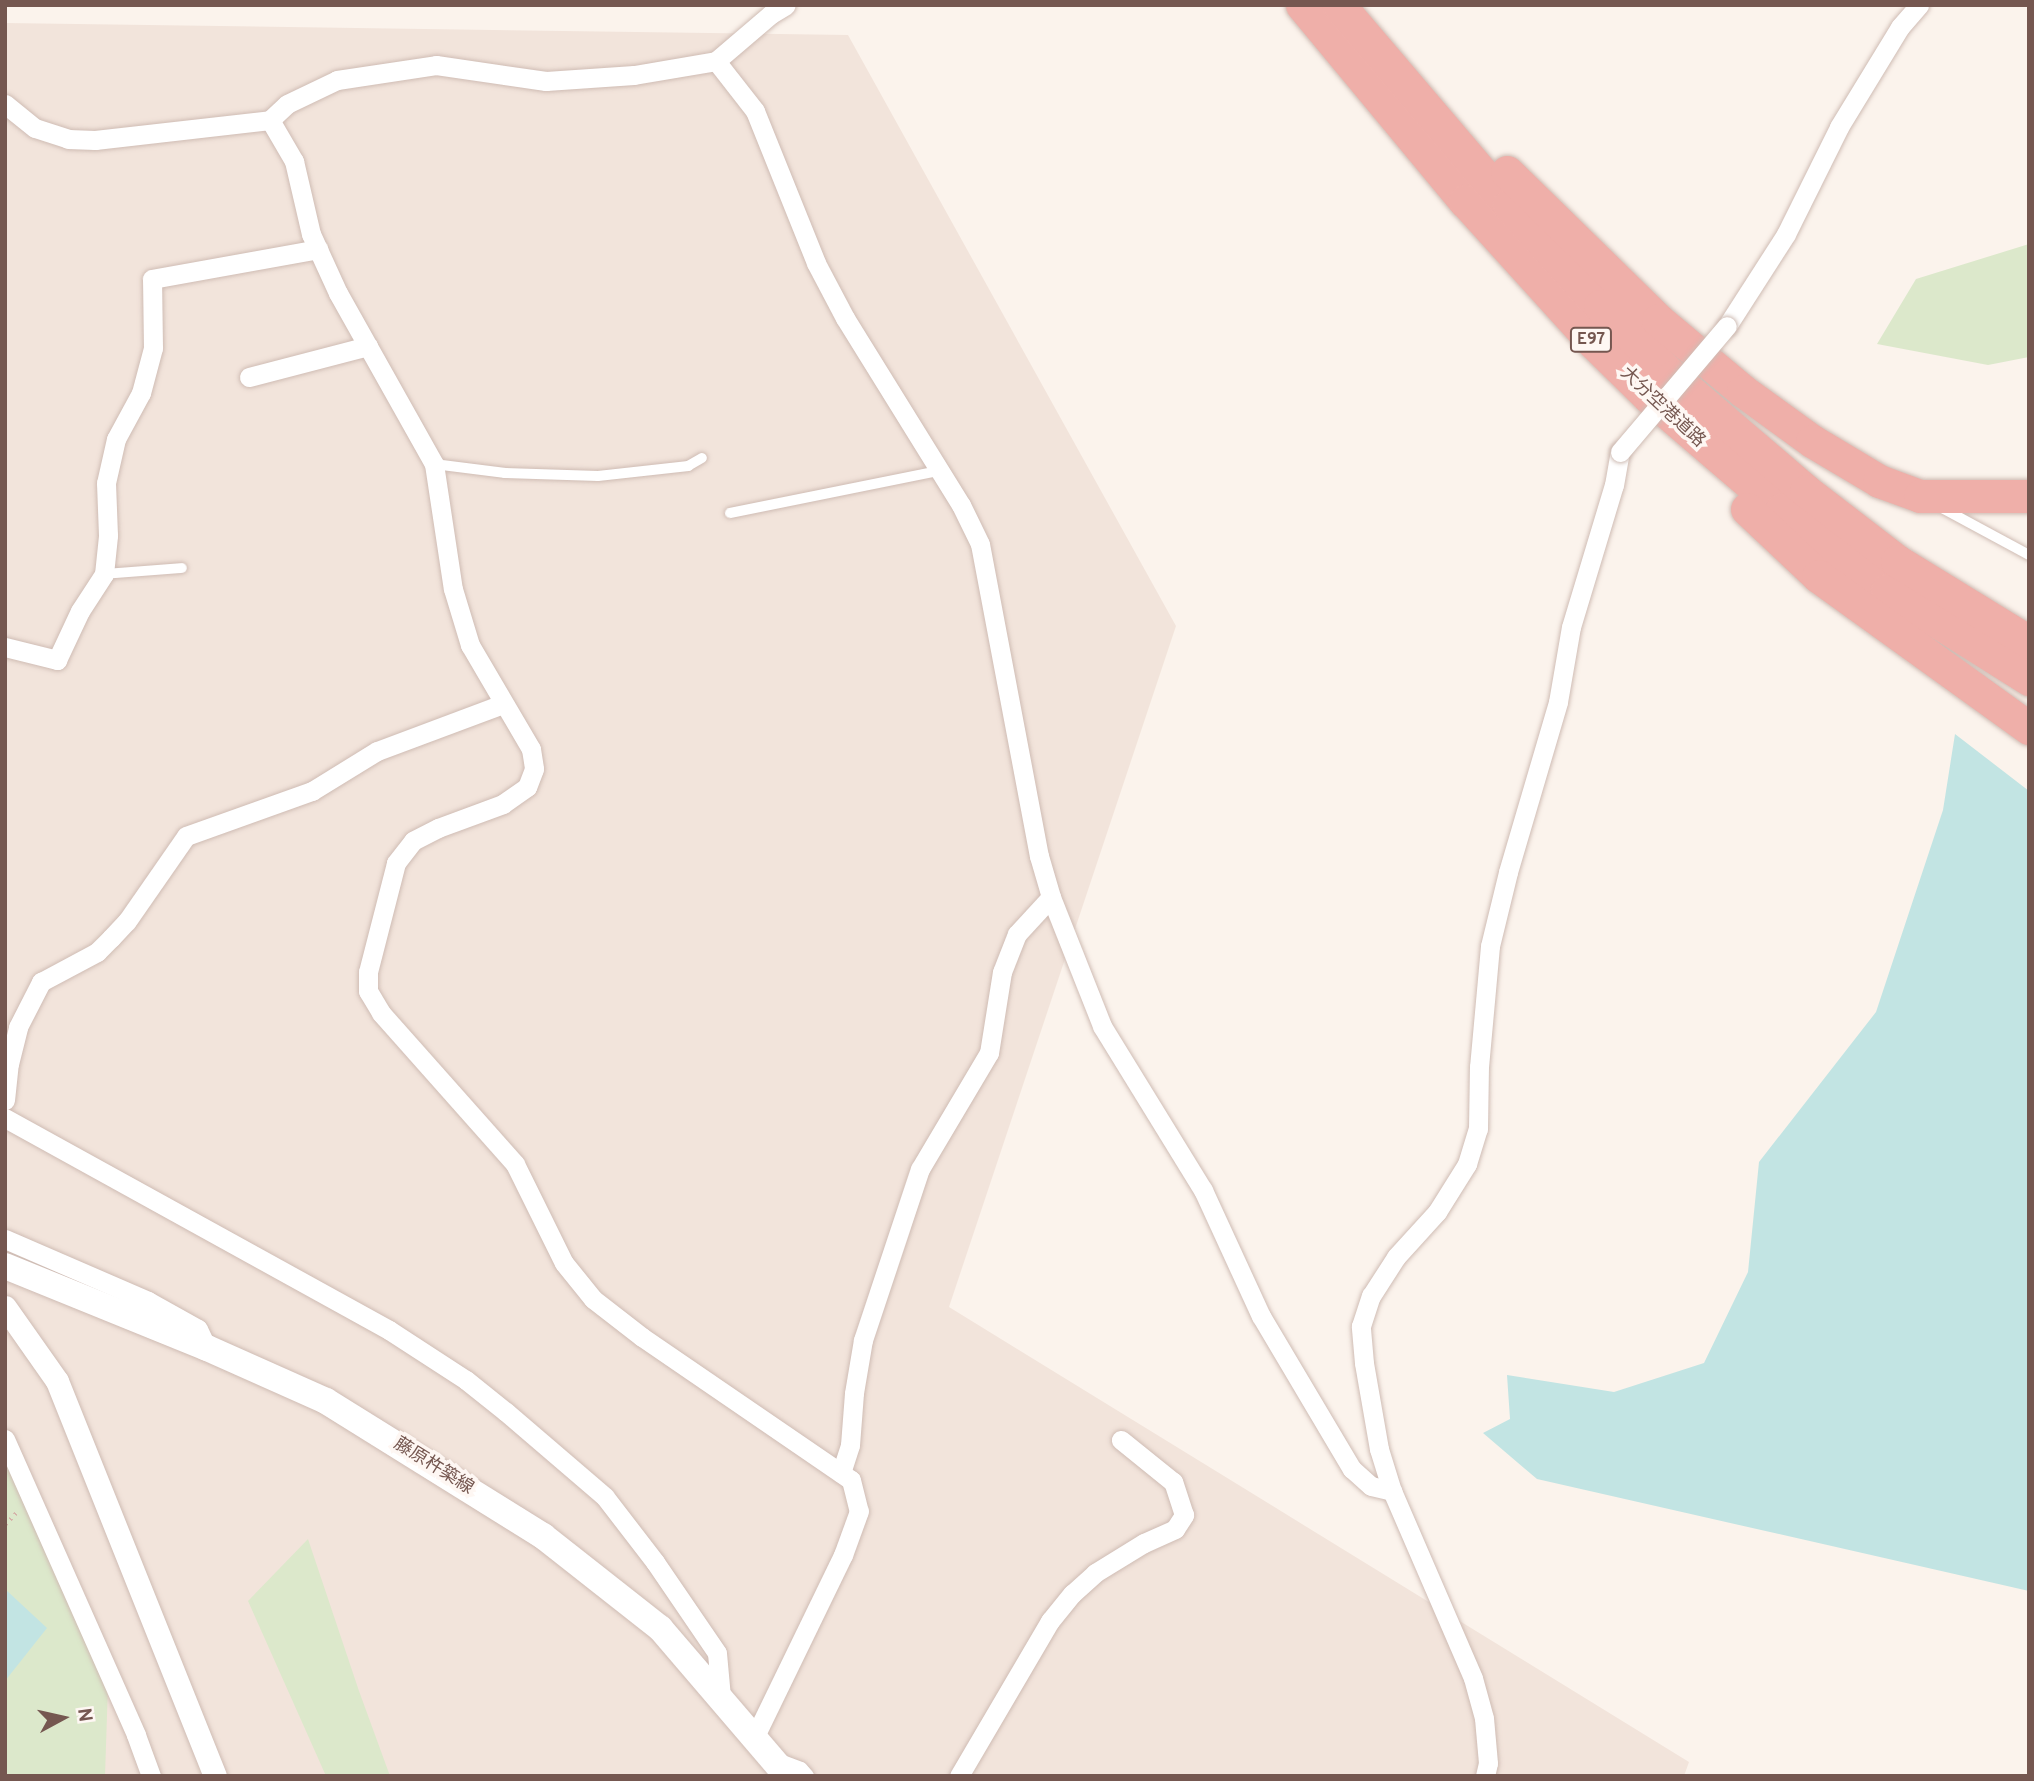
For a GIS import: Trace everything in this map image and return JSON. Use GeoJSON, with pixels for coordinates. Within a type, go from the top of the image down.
{"type":"FeatureCollection","features":[{"type":"Feature","properties":{"kind":"highway","name":"大分空港道路"},"geometry":{"type":"LineString","coordinates":[[1302,5],[1465,201],[1584,332],[1648,397],[1781,510],[1887,590],[2029,642]]}},
{"type":"Feature","properties":{"kind":"highway","name":"大分空港道路"},"geometry":{"type":"LineString","coordinates":[[1350,17],[1509,205],[1600,306],[1664,368],[1806,491],[1897,561],[1942,608],[2029,679]]}},
{"type":"Feature","properties":{"kind":"highway"},"geometry":{"type":"LineString","coordinates":[[1350,17],[1679,337],[1743,391],[1812,441],[1879,481],[1920,496],[2029,496]]}},
{"type":"Feature","properties":{"kind":"highway"},"geometry":{"type":"LineString","coordinates":[[1465,201],[1615,386],[1818,576],[2029,728]]}},
{"type":"Feature","properties":{"kind":"main road","name":"藤原杵築線"},"geometry":{"type":"LineString","coordinates":[[5,1266],[207,1348],[326,1401],[543,1536],[660,1628],[780,1767]]}},
{"type":"Feature","properties":{"kind":"street"},"geometry":{"type":"LineString","coordinates":[[1485,1776],[1488,1763],[1484,1718],[1473,1678],[1392,1491],[1379,1449],[1364,1363],[1361,1326],[1377,1286],[1396,1257],[1437,1212],[1467,1164],[1478,1129],[1479,1067],[1490,946],[1508,872],[1558,702],[1571,627],[1614,485],[1620,452],[1727,326],[1786,234],[1839,127],[1900,27],[1919,5]]}},
{"type":"Feature","properties":{"kind":"street"},"geometry":{"type":"LineString","coordinates":[[5,104],[35,128],[68,139],[95,141],[270,120],[287,104],[337,80],[436,65],[546,81],[634,75],[716,61],[775,8]]}},
{"type":"Feature","properties":{"kind":"street"},"geometry":{"type":"LineString","coordinates":[[716,61],[755,111],[816,263],[845,318],[961,505],[980,544],[1039,856],[1051,897],[1102,1026],[1203,1190],[1261,1316],[1352,1469],[1371,1486],[1392,1491]]}},
{"type":"Feature","properties":{"kind":"street"},"geometry":{"type":"LineString","coordinates":[[270,120],[294,161],[311,234],[318,249],[434,464],[453,590],[470,645],[531,749],[534,769],[527,787],[503,804],[439,828],[413,841],[396,863],[368,972],[368,992],[381,1013],[514,1164],[564,1263],[593,1299],[642,1337],[851,1480],[859,1511],[843,1555],[755,1736]]}},
{"type":"Feature","properties":{"kind":"street"},"geometry":{"type":"LineString","coordinates":[[5,647],[57,660],[79,611],[104,574],[108,535],[106,484],[116,439],[141,393],[153,348],[152,279],[318,249]]}},
{"type":"Feature","properties":{"kind":"street"},"geometry":{"type":"LineString","coordinates":[[249,377],[368,346]]}},
{"type":"Feature","properties":{"kind":"street"},"geometry":{"type":"LineString","coordinates":[[5,1100],[9,1064],[18,1027],[41,982],[97,952],[111,938],[127,921],[186,836],[312,791],[377,751],[503,704]]}},
{"type":"Feature","properties":{"kind":"street"},"geometry":{"type":"LineString","coordinates":[[841,1473],[850,1444],[853,1393],[863,1340],[919,1169],[989,1053],[1002,972],[1017,934],[1051,897]]}},
{"type":"Feature","properties":{"kind":"street"},"geometry":{"type":"LineString","coordinates":[[5,1118],[32,1136],[232,1242],[389,1330],[466,1380],[506,1412],[605,1497],[717,1653],[721,1696]]}},
{"type":"Feature","properties":{"kind":"street"},"geometry":{"type":"LineString","coordinates":[[5,1239],[148,1301],[198,1329],[207,1348]]}},
{"type":"Feature","properties":{"kind":"street"},"geometry":{"type":"LineString","coordinates":[[5,1307],[57,1381],[215,1776]]}},
{"type":"Feature","properties":{"kind":"street"},"geometry":{"type":"LineString","coordinates":[[5,1439],[136,1735],[151,1776]]}},
{"type":"Feature","properties":{"kind":"street"},"geometry":{"type":"LineString","coordinates":[[959,1776],[1050,1621],[1072,1594],[1095,1573],[1144,1543],[1175,1529],[1184,1515],[1173,1482],[1121,1440]]}},
{"type":"Feature","properties":{"kind":"street"},"geometry":{"type":"LineString","coordinates":[[780,1767],[802,1769],[807,1776]]}},
{"type":"Feature","properties":{"kind":"lane"},"geometry":{"type":"LineString","coordinates":[[434,464],[505,473],[598,476],[688,466],[702,458]]}},
{"type":"Feature","properties":{"kind":"lane"},"geometry":{"type":"LineString","coordinates":[[730,513],[939,471]]}},
{"type":"Feature","properties":{"kind":"lane"},"geometry":{"type":"LineString","coordinates":[[1920,496],[2029,555]]}},
{"type":"Feature","properties":{"kind":"lane"},"geometry":{"type":"LineString","coordinates":[[104,574],[182,568]]}},
{"type":"Feature","properties":{"kind":"shaded area"},"geometry":{"type":"Polygon","coordinates":[[[5,23],[848,35],[1176,626],[949,1307],[1689,1762],[1684,1776],[20,1776],[5,1711],[5,23]]]}},
{"type":"Feature","properties":{"kind":"green space"},"geometry":{"type":"Polygon","coordinates":[[[2029,244],[2029,357],[1988,365],[1877,344],[1916,279],[2029,244]]]}},
{"type":"Feature","properties":{"kind":"green space"},"geometry":{"type":"Polygon","coordinates":[[[5,1460],[108,1685],[105,1776],[5,1776],[5,1460]]]}},
{"type":"Feature","properties":{"kind":"green space"},"geometry":{"type":"Polygon","coordinates":[[[308,1539],[390,1776],[326,1776],[248,1601],[308,1539]]]}},
{"type":"Feature","properties":{"kind":"water"},"geometry":{"type":"Polygon","coordinates":[[[1955,734],[2029,791],[2029,1591],[1537,1479],[1483,1433],[1510,1419],[1507,1375],[1614,1392],[1704,1363],[1748,1272],[1759,1162],[1876,1012],[1943,810],[1955,734]]]}},
{"type":"Feature","properties":{"kind":"water"},"geometry":{"type":"Polygon","coordinates":[[[5,1589],[47,1628],[5,1681],[5,1589]]]}}]}
